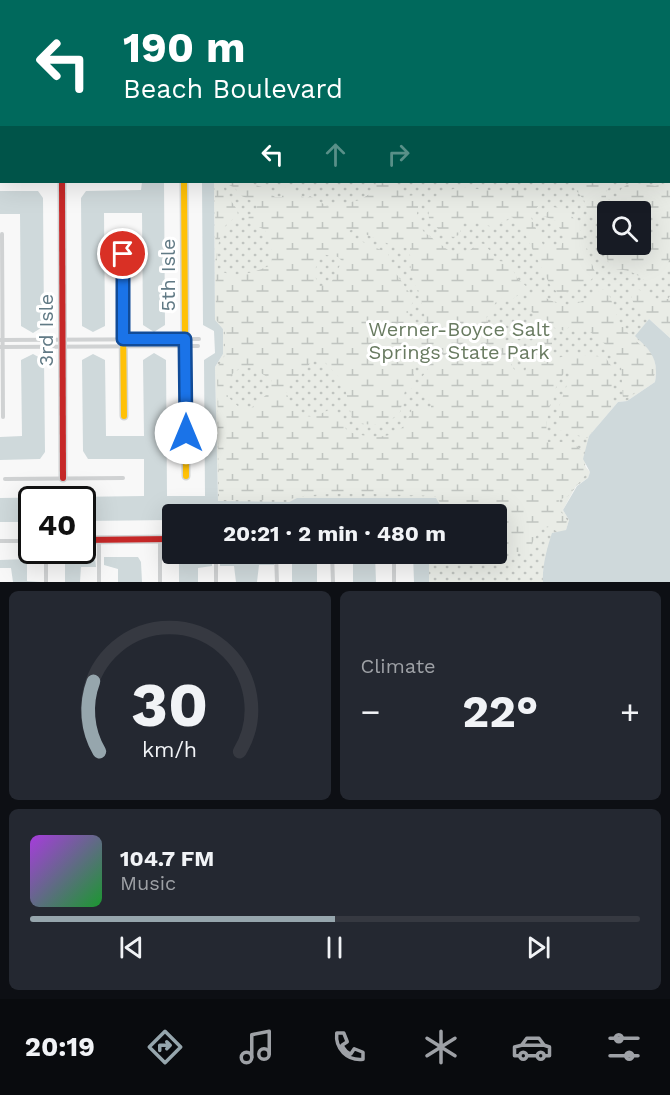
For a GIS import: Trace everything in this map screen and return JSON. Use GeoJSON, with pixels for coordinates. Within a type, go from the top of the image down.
{"type":"FeatureCollection","features":[{"type":"Feature","properties":{"kind":"street","name":"3rd Isle"},"geometry":{"type":"LineString","coordinates":[[62,183],[63,478]]}},
{"type":"Feature","properties":{"kind":"street","name":"5th Isle"},"geometry":{"type":"LineString","coordinates":[[184,183],[186,476]]}},
{"type":"Feature","properties":{"kind":"street"},"geometry":{"type":"LineString","coordinates":[[122,233],[124,416]]}},
{"type":"Feature","properties":{"kind":"street"},"geometry":{"type":"LineString","coordinates":[[2,234],[3,417]]}},
{"type":"Feature","properties":{"kind":"street"},"geometry":{"type":"LineString","coordinates":[[1,340],[123,343],[185,342],[199,339]]}},
{"type":"Feature","properties":{"kind":"street"},"geometry":{"type":"LineString","coordinates":[[185,342],[198,346]]}},
{"type":"Feature","properties":{"kind":"street"},"geometry":{"type":"LineString","coordinates":[[1,347],[62,343]]}},
{"type":"Feature","properties":{"kind":"street"},"geometry":{"type":"LineString","coordinates":[[5,479],[123,478]]}},
{"type":"Feature","properties":{"kind":"street"},"geometry":{"type":"LineString","coordinates":[[99,582],[99,540],[160,539],[160,582]]}},
{"type":"Feature","properties":{"kind":"street"},"geometry":{"type":"LineString","coordinates":[[0,541],[18,541]]}},
{"type":"Feature","properties":{"kind":"street"},"geometry":{"type":"LineString","coordinates":[[46,564],[46,582]]}},
{"type":"Feature","properties":{"kind":"street"},"geometry":{"type":"LineString","coordinates":[[216,564],[216,582]]}},
{"type":"Feature","properties":{"kind":"street"},"geometry":{"type":"LineString","coordinates":[[276,564],[277,582]]}},
{"type":"Feature","properties":{"kind":"street"},"geometry":{"type":"LineString","coordinates":[[333,564],[333,582]]}},
{"type":"Feature","properties":{"kind":"street"},"geometry":{"type":"LineString","coordinates":[[394,564],[394,582]]}},
{"type":"Feature","properties":{"kind":"green space","name":"Werner-Boyce Salt Springs State Park"},"geometry":{"type":"Polygon","coordinates":[[[214,183],[670,183],[670,338],[649,319],[636,336],[653,356],[656,367],[655,382],[627,401],[618,402],[589,436],[585,466],[590,472],[588,478],[576,486],[563,510],[569,520],[566,530],[550,540],[543,571],[543,582],[429,582],[429,564],[507,564],[507,504],[393,504],[298,498],[289,502],[218,502],[215,367],[223,354],[223,329],[215,321],[214,183]]]}},
{"type":"Feature","properties":{"kind":"green space","name":"Werner-Boyce Salt Springs State Park"},"geometry":{"type":"Polygon","coordinates":[[[215,183],[248,183],[262,187],[275,197],[282,197],[282,188],[285,187],[306,199],[310,196],[327,206],[334,206],[360,200],[374,191],[376,183],[390,183],[405,196],[420,195],[416,220],[424,232],[452,253],[465,254],[479,243],[484,244],[499,261],[509,262],[517,278],[528,288],[513,299],[503,298],[496,302],[486,319],[500,343],[514,338],[510,359],[515,371],[525,372],[526,360],[521,350],[525,346],[539,344],[541,337],[542,326],[526,305],[536,293],[559,304],[570,305],[607,289],[619,321],[631,337],[653,355],[656,370],[652,382],[623,400],[621,365],[619,360],[606,352],[606,345],[589,331],[569,327],[565,331],[552,327],[552,344],[547,354],[550,360],[572,354],[605,357],[612,367],[611,409],[587,438],[559,430],[559,407],[568,382],[568,369],[563,375],[554,393],[548,414],[548,442],[567,442],[579,448],[583,452],[582,460],[588,472],[568,496],[559,500],[558,508],[567,520],[565,529],[556,531],[550,527],[541,528],[531,545],[535,552],[507,552],[507,504],[441,504],[436,496],[360,494],[317,495],[289,500],[219,500],[217,368],[225,355],[225,329],[216,320],[215,183]],[[227,184],[224,188],[238,216],[227,224],[221,234],[217,253],[218,269],[230,274],[251,272],[271,265],[272,252],[265,230],[248,222],[249,215],[255,212],[258,204],[240,195],[235,188],[227,184]],[[353,229],[349,231],[356,239],[388,253],[395,271],[414,300],[408,311],[409,324],[417,331],[422,331],[424,309],[411,272],[410,248],[396,247],[353,229]],[[321,254],[317,257],[315,276],[319,286],[330,285],[342,261],[338,257],[321,254]],[[423,354],[415,356],[413,388],[405,391],[400,412],[384,423],[370,425],[352,419],[344,383],[323,360],[312,361],[299,377],[286,385],[290,403],[298,412],[309,416],[333,409],[348,432],[379,437],[388,435],[403,426],[412,407],[431,409],[431,403],[418,390],[420,379],[428,370],[423,354]],[[242,367],[231,376],[228,383],[228,397],[241,409],[250,409],[266,395],[272,380],[253,368],[242,367]]]}},
{"type":"Feature","properties":{"kind":"green space"},"geometry":{"type":"Polygon","coordinates":[[[570,183],[612,183],[606,192],[606,199],[614,201],[597,201],[597,220],[589,216],[584,200],[570,183]]]}},
{"type":"Feature","properties":{"kind":"green space"},"geometry":{"type":"Polygon","coordinates":[[[630,183],[655,186],[670,183],[670,259],[659,280],[648,284],[631,272],[611,269],[606,255],[651,255],[651,241],[662,224],[657,215],[651,213],[651,201],[618,201],[621,189],[630,183]]]}},
{"type":"Feature","properties":{"kind":"green space"},"geometry":{"type":"Polygon","coordinates":[[[460,187],[505,192],[520,190],[532,193],[542,202],[530,215],[544,247],[561,247],[564,237],[556,221],[543,216],[553,207],[563,210],[571,216],[582,233],[596,274],[590,281],[561,295],[551,287],[522,228],[512,217],[493,227],[473,221],[463,222],[459,235],[453,237],[440,231],[429,219],[428,206],[439,193],[460,187]]]}},
{"type":"Feature","properties":{"kind":"green space"},"geometry":{"type":"Polygon","coordinates":[[[632,286],[656,299],[668,299],[670,296],[670,336],[650,318],[647,320],[640,313],[633,301],[632,286]]]}},
{"type":"Feature","properties":{"kind":"shaded area"},"geometry":{"type":"Polygon","coordinates":[[[142,183],[164,183],[165,325],[154,332],[143,325],[142,213],[104,213],[105,326],[93,332],[82,326],[81,198],[86,191],[141,190],[142,183]]]}},
{"type":"Feature","properties":{"kind":"shaded area"},"geometry":{"type":"Polygon","coordinates":[[[202,183],[214,183],[215,320],[223,329],[223,354],[215,367],[218,501],[289,502],[297,498],[436,498],[439,504],[162,504],[162,520],[96,521],[96,497],[144,496],[144,459],[88,459],[83,451],[82,360],[93,354],[105,360],[106,436],[144,436],[143,360],[154,353],[166,360],[167,496],[205,496],[204,360],[215,353],[214,331],[203,325],[202,183]]]}},
{"type":"Feature","properties":{"kind":"shaded area"},"geometry":{"type":"Polygon","coordinates":[[[0,191],[38,191],[43,198],[44,326],[33,333],[21,326],[20,214],[0,214],[0,191]]]}},
{"type":"Feature","properties":{"kind":"shaded area"},"geometry":{"type":"Polygon","coordinates":[[[649,319],[670,338],[670,582],[543,582],[545,558],[552,533],[566,530],[569,520],[563,510],[577,486],[588,478],[590,472],[583,459],[589,436],[618,402],[627,401],[655,382],[656,367],[653,356],[635,336],[649,319]]]}},
{"type":"Feature","properties":{"kind":"shaded area"},"geometry":{"type":"Polygon","coordinates":[[[33,354],[44,360],[45,452],[40,459],[0,460],[0,437],[22,436],[21,360],[33,354]]]}},
{"type":"Feature","properties":{"kind":"shaded area"},"geometry":{"type":"Polygon","coordinates":[[[0,498],[18,498],[18,522],[0,522],[0,498]]]}},
{"type":"Feature","properties":{"kind":"shaded area"},"geometry":{"type":"Polygon","coordinates":[[[104,557],[138,557],[141,562],[142,582],[118,582],[118,569],[104,565],[104,557]]]}},
{"type":"Feature","properties":{"kind":"shaded area"},"geometry":{"type":"Polygon","coordinates":[[[18,559],[18,564],[27,564],[27,581],[41,582],[13,582],[11,568],[0,568],[0,560],[18,559]]]}},
{"type":"Feature","properties":{"kind":"shaded area"},"geometry":{"type":"Polygon","coordinates":[[[65,564],[96,564],[96,567],[81,567],[80,582],[65,582],[65,564]]]}},
{"type":"Feature","properties":{"kind":"shaded area"},"geometry":{"type":"Polygon","coordinates":[[[179,564],[212,564],[212,566],[198,568],[198,582],[179,582],[179,564]]]}},
{"type":"Feature","properties":{"kind":"shaded area"},"geometry":{"type":"Polygon","coordinates":[[[220,564],[274,564],[259,565],[257,582],[236,582],[234,566],[220,566],[220,564]]]}},
{"type":"Feature","properties":{"kind":"shaded area"},"geometry":{"type":"Polygon","coordinates":[[[292,564],[317,564],[317,582],[292,582],[292,564]]]}},
{"type":"Feature","properties":{"kind":"shaded area"},"geometry":{"type":"Polygon","coordinates":[[[353,564],[375,564],[376,582],[353,582],[353,564]]]}},
{"type":"Feature","properties":{"kind":"shaded area"},"geometry":{"type":"Polygon","coordinates":[[[413,564],[429,564],[429,582],[414,582],[413,564]]]}},
{"type":"Feature","properties":{"kind":"traffic: slow"},"geometry":{"type":"LineString","coordinates":[[184,183],[186,476]]}},
{"type":"Feature","properties":{"kind":"traffic: slow"},"geometry":{"type":"LineString","coordinates":[[122,233],[124,416]]}},
{"type":"Feature","properties":{"kind":"traffic: jam"},"geometry":{"type":"LineString","coordinates":[[62,183],[63,478]]}},
{"type":"Feature","properties":{"kind":"traffic: jam"},"geometry":{"type":"LineString","coordinates":[[96,540],[162,539]]}},
{"type":"Feature","properties":{"kind":"route"},"geometry":{"type":"LineString","coordinates":[[123,254],[123,339],[185,339],[186,433]]}}]}
